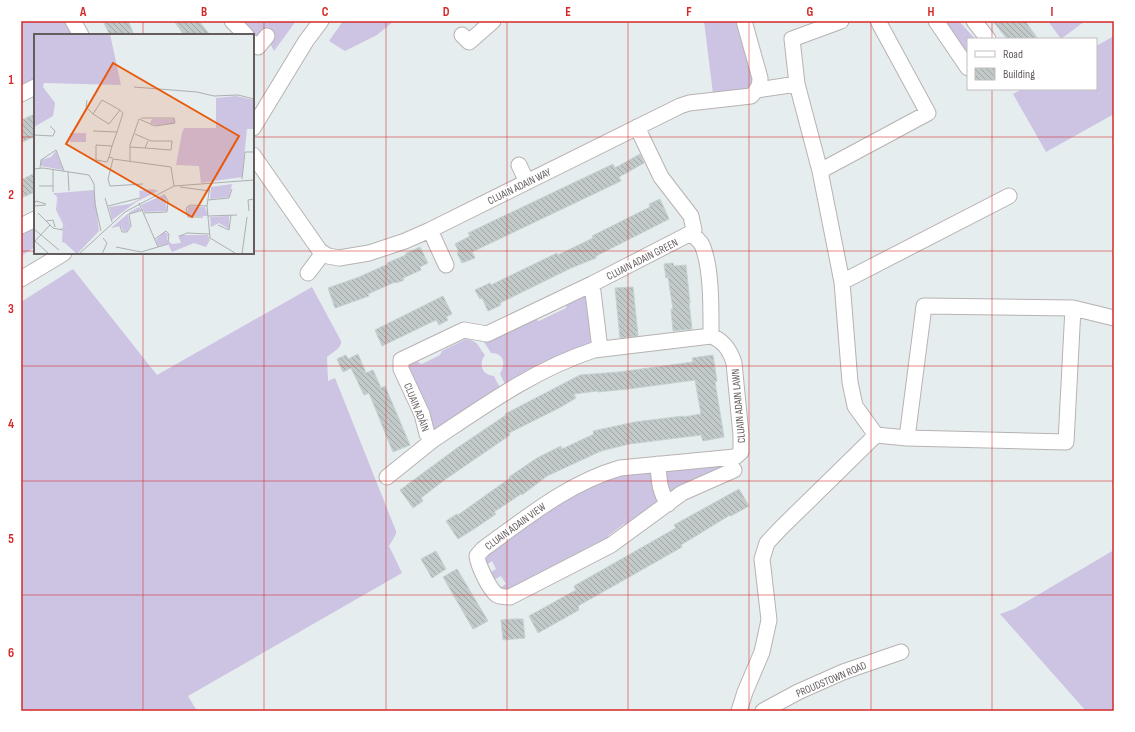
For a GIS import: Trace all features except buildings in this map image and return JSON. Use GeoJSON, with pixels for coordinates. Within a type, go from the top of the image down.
{"type":"FeatureCollection","features":[{"type":"Feature","properties":{"kind":"street"},"geometry":{"type":"LineString","coordinates":[[73,21],[80,34]]}},
{"type":"Feature","properties":{"kind":"street"},"geometry":{"type":"LineString","coordinates":[[232,21],[245,34]]}},
{"type":"Feature","properties":{"kind":"street"},"geometry":{"type":"LineString","coordinates":[[254,126],[306,41],[321,21]]}},
{"type":"Feature","properties":{"kind":"street"},"geometry":{"type":"LineString","coordinates":[[462,35],[469,42],[493,21]]}},
{"type":"Feature","properties":{"kind":"street"},"geometry":{"type":"LineString","coordinates":[[744,21],[760,78],[760,84],[757,90]]}},
{"type":"Feature","properties":{"kind":"street"},"geometry":{"type":"LineString","coordinates":[[841,21],[792,39],[797,84],[820,171],[842,282],[850,382],[855,406],[876,435],[907,438],[1066,442],[1073,308]]}},
{"type":"Feature","properties":{"kind":"street"},"geometry":{"type":"LineString","coordinates":[[820,171],[928,113],[878,21]]}},
{"type":"Feature","properties":{"kind":"street"},"geometry":{"type":"LineString","coordinates":[[936,21],[967,67]]}},
{"type":"Feature","properties":{"kind":"street"},"geometry":{"type":"LineString","coordinates":[[974,21],[987,38]]}},
{"type":"Feature","properties":{"kind":"street"},"geometry":{"type":"LineString","coordinates":[[254,43],[258,48],[267,36]]}},
{"type":"Feature","properties":{"kind":"street","name":"CLUAIN ADAIN WAY"},"geometry":{"type":"LineString","coordinates":[[323,253],[339,258],[369,253],[405,241],[680,106],[689,103],[743,98],[751,96],[757,90],[797,84]]}},
{"type":"Feature","properties":{"kind":"street"},"geometry":{"type":"LineString","coordinates":[[21,94],[34,88]]}},
{"type":"Feature","properties":{"kind":"street"},"geometry":{"type":"LineString","coordinates":[[637,127],[661,177],[691,216],[694,230],[691,233],[701,244],[706,261],[710,290],[711,336]]}},
{"type":"Feature","properties":{"kind":"street"},"geometry":{"type":"LineString","coordinates":[[254,156],[317,247],[323,253],[308,273]]}},
{"type":"Feature","properties":{"kind":"street"},"geometry":{"type":"LineString","coordinates":[[519,166],[527,182]]}},
{"type":"Feature","properties":{"kind":"street"},"geometry":{"type":"LineString","coordinates":[[842,282],[1009,196]]}},
{"type":"Feature","properties":{"kind":"street"},"geometry":{"type":"LineString","coordinates":[[21,226],[34,220]]}},
{"type":"Feature","properties":{"kind":"street"},"geometry":{"type":"LineString","coordinates":[[430,230],[446,265]]}},
{"type":"Feature","properties":{"kind":"street","name":"CLUAIN ADAIN GREEN"},"geometry":{"type":"LineString","coordinates":[[592,284],[691,233]]}},
{"type":"Feature","properties":{"kind":"street"},"geometry":{"type":"LineString","coordinates":[[21,279],[62,254]]}},
{"type":"Feature","properties":{"kind":"street"},"geometry":{"type":"LineString","coordinates":[[592,284],[598,341]]}},
{"type":"Feature","properties":{"kind":"street","name":"CLUAIN ADÁIN"},"geometry":{"type":"LineString","coordinates":[[592,284],[487,334],[464,330],[400,360],[401,369],[422,414],[427,434],[433,440],[507,391],[578,355],[594,350],[711,336]]}},
{"type":"Feature","properties":{"kind":"street"},"geometry":{"type":"LineString","coordinates":[[907,438],[924,306],[1073,308],[1114,318]]}},
{"type":"Feature","properties":{"kind":"street","name":"CLUAIN ADAIN LAWN"},"geometry":{"type":"LineString","coordinates":[[711,336],[720,339],[730,352],[734,363],[741,435],[741,452]]}},
{"type":"Feature","properties":{"kind":"street"},"geometry":{"type":"LineString","coordinates":[[739,711],[745,692],[762,652],[769,620],[762,559],[767,543],[876,435]]}},
{"type":"Feature","properties":{"kind":"street"},"geometry":{"type":"LineString","coordinates":[[387,477],[433,440]]}},
{"type":"Feature","properties":{"kind":"street","name":"CLUAIN ADAIN VIEW"},"geometry":{"type":"LineString","coordinates":[[734,470],[682,494],[611,545],[510,597],[497,595],[480,567],[478,556],[483,550],[550,500],[607,472],[620,468],[735,457],[741,452]]}},
{"type":"Feature","properties":{"kind":"street"},"geometry":{"type":"LineString","coordinates":[[658,464],[660,488],[668,504]]}},
{"type":"Feature","properties":{"kind":"street","name":"PROUDSTOWN ROAD"},"geometry":{"type":"LineString","coordinates":[[763,711],[798,692],[843,672],[900,652]]}},
{"type":"Feature","properties":{"kind":"shaded area"},"geometry":{"type":"Polygon","coordinates":[[[21,21],[67,21],[74,34],[34,34],[34,82],[21,88],[21,21]]]}},
{"type":"Feature","properties":{"kind":"shaded area"},"geometry":{"type":"Polygon","coordinates":[[[240,21],[296,21],[274,51],[265,34],[255,36],[240,21]]]}},
{"type":"Feature","properties":{"kind":"shaded area"},"geometry":{"type":"Polygon","coordinates":[[[343,21],[394,21],[377,35],[345,51],[329,41],[343,21]]]}},
{"type":"Feature","properties":{"kind":"shaded area"},"geometry":{"type":"Polygon","coordinates":[[[704,21],[740,21],[757,81],[751,91],[713,94],[704,21]]]}},
{"type":"Feature","properties":{"kind":"shaded area"},"geometry":{"type":"Polygon","coordinates":[[[944,21],[959,21],[974,38],[967,38],[967,57],[944,21]]]}},
{"type":"Feature","properties":{"kind":"shaded area"},"geometry":{"type":"Polygon","coordinates":[[[1048,21],[1085,21],[1062,38],[1060,38],[1048,21]]]}},
{"type":"Feature","properties":{"kind":"shaded area"},"geometry":{"type":"Polygon","coordinates":[[[1114,36],[1114,114],[1046,152],[1013,94],[1020,90],[1097,90],[1097,45],[1114,36]]]}},
{"type":"Feature","properties":{"kind":"shaded area"},"geometry":{"type":"Polygon","coordinates":[[[34,227],[34,248],[21,256],[21,234],[34,227]]]}},
{"type":"Feature","properties":{"kind":"shaded area"},"geometry":{"type":"Polygon","coordinates":[[[73,269],[157,375],[312,287],[341,341],[339,348],[327,357],[328,381],[335,378],[396,531],[396,534],[389,546],[402,573],[188,696],[197,711],[21,711],[21,302],[73,269]]]}},
{"type":"Feature","properties":{"kind":"shaded area"},"geometry":{"type":"Polygon","coordinates":[[[583,296],[587,298],[592,343],[590,345],[577,348],[505,384],[500,374],[503,366],[503,360],[499,355],[491,353],[484,342],[534,319],[539,321],[566,308],[567,304],[583,296]]]}},
{"type":"Feature","properties":{"kind":"shaded area"},"geometry":{"type":"Polygon","coordinates":[[[466,339],[476,343],[485,355],[482,362],[482,368],[487,374],[494,376],[500,388],[493,391],[433,432],[424,407],[426,404],[412,374],[408,373],[408,366],[417,361],[421,364],[424,363],[440,355],[442,351],[466,339]]]}},
{"type":"Feature","properties":{"kind":"shaded area"},"geometry":{"type":"Polygon","coordinates":[[[735,461],[670,493],[667,491],[665,471],[671,467],[735,461]]]}},
{"type":"Feature","properties":{"kind":"shaded area"},"geometry":{"type":"Polygon","coordinates":[[[650,470],[654,474],[659,501],[628,528],[624,524],[608,536],[611,540],[602,545],[601,541],[583,550],[584,554],[508,592],[498,589],[506,584],[501,576],[493,580],[489,573],[496,569],[492,561],[485,566],[484,560],[486,553],[562,499],[612,475],[650,470]]]}},
{"type":"Feature","properties":{"kind":"shaded area"},"geometry":{"type":"Polygon","coordinates":[[[1114,550],[1114,711],[1086,711],[1000,614],[1014,609],[1114,550]]]}}]}
